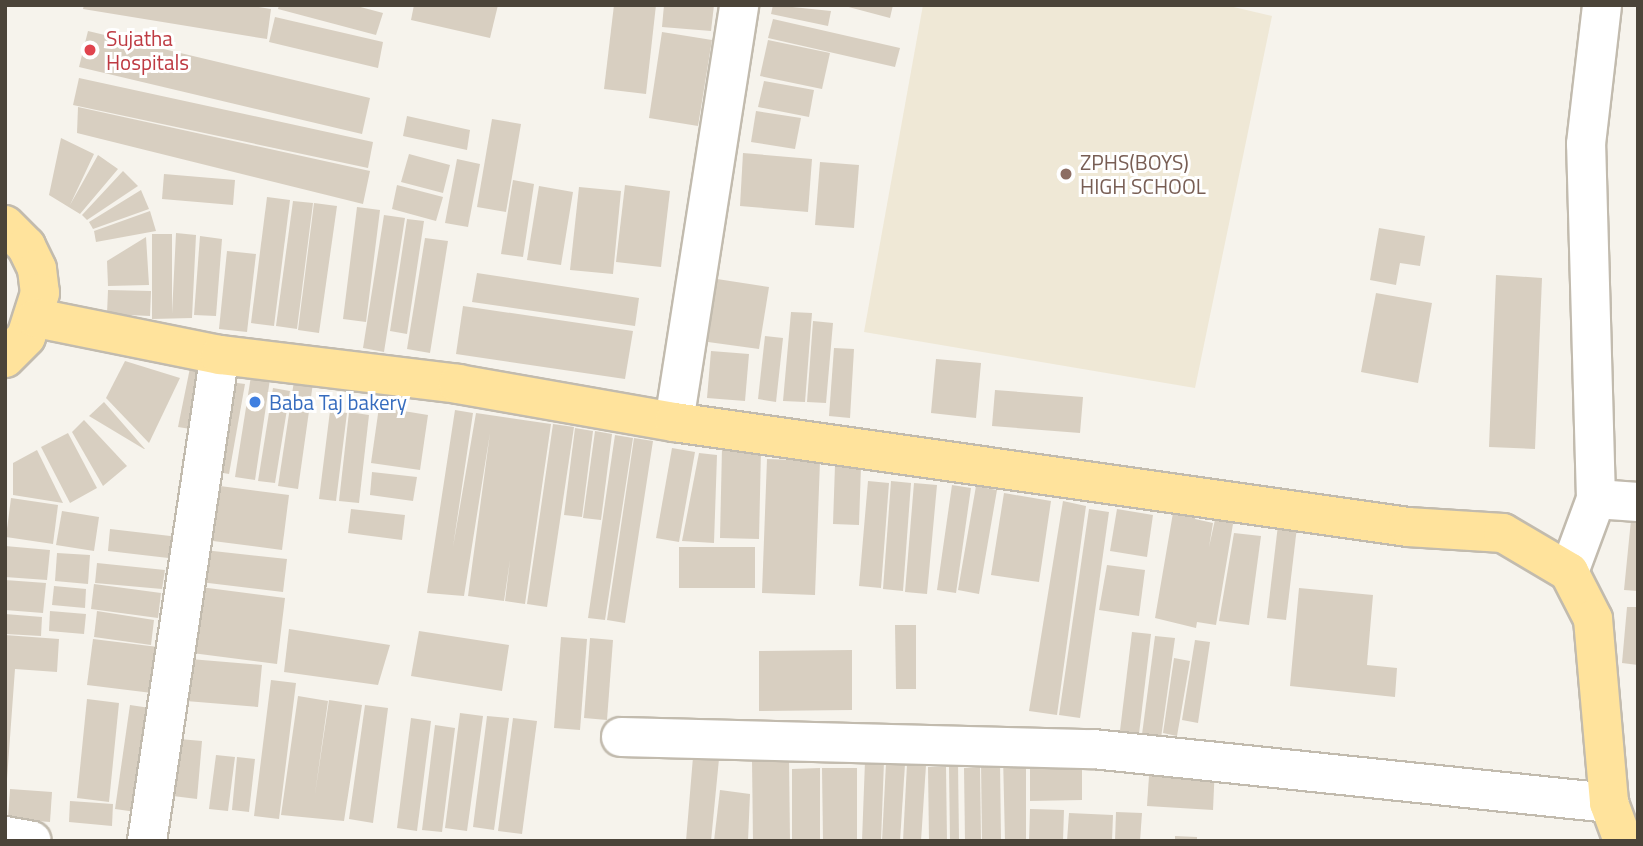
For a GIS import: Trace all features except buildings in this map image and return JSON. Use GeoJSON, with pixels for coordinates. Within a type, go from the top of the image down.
{"type":"FeatureCollection","features":[{"type":"Feature","properties":{"kind":"main road"},"geometry":{"type":"LineString","coordinates":[[5,225],[26,246],[37,269],[40,293],[36,318],[26,337],[5,358]]}},
{"type":"Feature","properties":{"kind":"main road"},"geometry":{"type":"LineString","coordinates":[[36,318],[220,355],[458,384],[674,422],[1408,527],[1503,533],[1569,572],[1593,619],[1609,803],[1623,841]]}},
{"type":"Feature","properties":{"kind":"street"},"geometry":{"type":"LineString","coordinates":[[674,422],[739,5]]}},
{"type":"Feature","properties":{"kind":"street"},"geometry":{"type":"LineString","coordinates":[[1569,572],[1596,499],[1586,144],[1602,5]]}},
{"type":"Feature","properties":{"kind":"street"},"geometry":{"type":"LineString","coordinates":[[147,841],[220,355]]}},
{"type":"Feature","properties":{"kind":"street"},"geometry":{"type":"LineString","coordinates":[[1596,499],[1638,502]]}},
{"type":"Feature","properties":{"kind":"street"},"geometry":{"type":"LineString","coordinates":[[621,737],[1093,749],[1609,803]]}},
{"type":"Feature","properties":{"kind":"street"},"geometry":{"type":"LineString","coordinates":[[5,836],[32,841]]}},
{"type":"Feature","properties":{"kind":"shaded area","name":"ZPHS(BOYS) HIGH SCHOOL"},"geometry":{"type":"Polygon","coordinates":[[[923,5],[1225,5],[1272,16],[1195,388],[864,332],[923,5]]]}},
{"type":"Feature","properties":{"kind":"place","name":"Sujatha Hospitals"},"geometry":{"type":"Point","coordinates":[90,50]}},
{"type":"Feature","properties":{"kind":"place","name":"ZPHS(BOYS) HIGH SCHOOL"},"geometry":{"type":"Point","coordinates":[1066,174]}},
{"type":"Feature","properties":{"kind":"place","name":"Baba Taj bakery"},"geometry":{"type":"Point","coordinates":[255,402]}}]}
